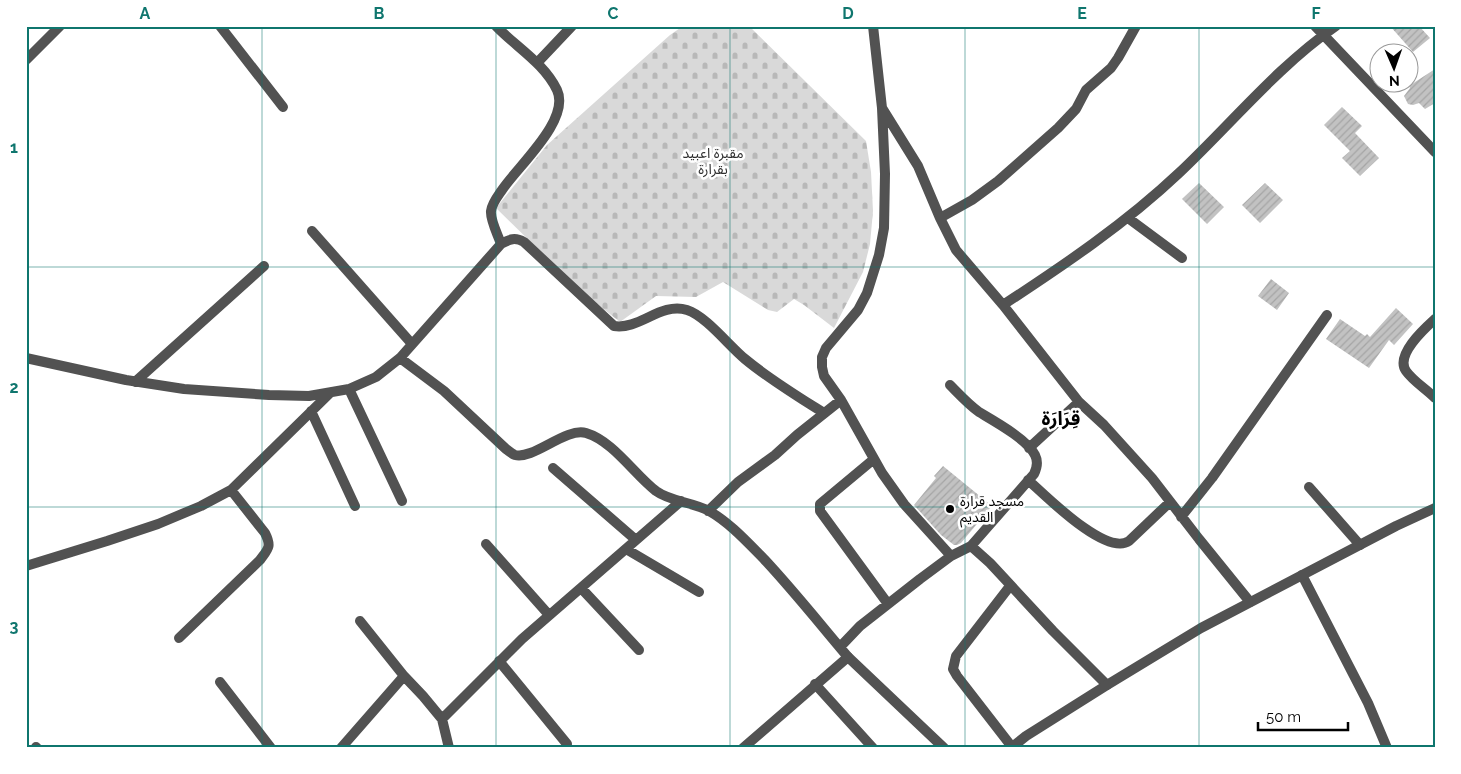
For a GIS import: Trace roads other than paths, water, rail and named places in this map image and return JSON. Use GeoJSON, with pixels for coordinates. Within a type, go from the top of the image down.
{"type":"FeatureCollection","features":[{"type":"Feature","properties":{"kind":"street"},"geometry":{"type":"LineString","coordinates":[[26,60],[60,26]]}},
{"type":"Feature","properties":{"kind":"street"},"geometry":{"type":"LineString","coordinates":[[220,26],[283,108]]}},
{"type":"Feature","properties":{"kind":"street"},"geometry":{"type":"LineString","coordinates":[[496,26],[537,63],[558,92],[557,114],[546,134],[505,185],[494,204],[491,213],[501,244]]}},
{"type":"Feature","properties":{"kind":"street"},"geometry":{"type":"LineString","coordinates":[[537,63],[572,26]]}},
{"type":"Feature","properties":{"kind":"street"},"geometry":{"type":"LineString","coordinates":[[873,26],[882,108],[884,228],[880,256],[873,278],[858,310],[826,348],[822,357],[824,376],[841,400],[882,473],[904,504],[951,556]]}},
{"type":"Feature","properties":{"kind":"street"},"geometry":{"type":"LineString","coordinates":[[940,218],[972,200],[998,181],[1051,134],[1076,109],[1086,90],[1111,68],[1136,26]]}},
{"type":"Feature","properties":{"kind":"street"},"geometry":{"type":"LineString","coordinates":[[1315,26],[1435,152]]}},
{"type":"Feature","properties":{"kind":"street"},"geometry":{"type":"LineString","coordinates":[[1003,305],[1059,268],[1128,218],[1179,173],[1281,70],[1336,26]]}},
{"type":"Feature","properties":{"kind":"street"},"geometry":{"type":"LineString","coordinates":[[882,108],[918,166],[956,250],[1003,305],[1079,402],[1104,425],[1152,478],[1250,602]]}},
{"type":"Feature","properties":{"kind":"street"},"geometry":{"type":"LineString","coordinates":[[1128,218],[1182,258]]}},
{"type":"Feature","properties":{"kind":"street"},"geometry":{"type":"LineString","coordinates":[[312,231],[412,344]]}},
{"type":"Feature","properties":{"kind":"street"},"geometry":{"type":"LineString","coordinates":[[26,358],[135,382],[184,389],[269,395],[309,396],[329,394],[349,389],[376,377],[400,358],[501,244],[513,238],[524,242],[614,326],[633,325],[661,311],[687,310],[700,318],[744,359],[824,413]]}},
{"type":"Feature","properties":{"kind":"street"},"geometry":{"type":"LineString","coordinates":[[135,382],[264,266]]}},
{"type":"Feature","properties":{"kind":"street"},"geometry":{"type":"LineString","coordinates":[[1181,517],[1212,478],[1327,315]]}},
{"type":"Feature","properties":{"kind":"street"},"geometry":{"type":"LineString","coordinates":[[1435,319],[1408,348],[1403,361],[1406,370],[1435,398]]}},
{"type":"Feature","properties":{"kind":"street"},"geometry":{"type":"LineString","coordinates":[[400,358],[444,390],[514,455],[526,454],[573,433],[584,432],[604,442],[644,482],[660,494],[708,511],[732,528],[760,555],[813,613],[848,657],[937,746]]}},
{"type":"Feature","properties":{"kind":"street"},"geometry":{"type":"LineString","coordinates":[[840,647],[860,626],[888,604],[951,556],[971,546],[1034,474],[1037,465],[1035,454],[999,424],[978,411],[950,385]]}},
{"type":"Feature","properties":{"kind":"street"},"geometry":{"type":"LineString","coordinates":[[349,389],[402,501]]}},
{"type":"Feature","properties":{"kind":"street"},"geometry":{"type":"LineString","coordinates":[[26,566],[158,524],[201,506],[231,490],[329,394]]}},
{"type":"Feature","properties":{"kind":"street"},"geometry":{"type":"LineString","coordinates":[[708,511],[738,482],[775,455],[841,400]]}},
{"type":"Feature","properties":{"kind":"street"},"geometry":{"type":"LineString","coordinates":[[1029,448],[1079,402]]}},
{"type":"Feature","properties":{"kind":"street"},"geometry":{"type":"LineString","coordinates":[[311,411],[355,506]]}},
{"type":"Feature","properties":{"kind":"street"},"geometry":{"type":"LineString","coordinates":[[874,459],[820,504],[820,508],[822,515],[888,604]]}},
{"type":"Feature","properties":{"kind":"street"},"geometry":{"type":"LineString","coordinates":[[553,468],[636,540]]}},
{"type":"Feature","properties":{"kind":"street"},"geometry":{"type":"LineString","coordinates":[[1028,480],[1073,520],[1114,544],[1124,544],[1129,541],[1170,502]]}},
{"type":"Feature","properties":{"kind":"street"},"geometry":{"type":"LineString","coordinates":[[1309,487],[1360,545]]}},
{"type":"Feature","properties":{"kind":"street"},"geometry":{"type":"LineString","coordinates":[[179,638],[260,560],[268,549],[269,542],[265,534],[231,490]]}},
{"type":"Feature","properties":{"kind":"street"},"geometry":{"type":"LineString","coordinates":[[442,719],[549,615],[681,501]]}},
{"type":"Feature","properties":{"kind":"street"},"geometry":{"type":"LineString","coordinates":[[1010,586],[956,656],[953,669],[1012,747],[1107,684],[1201,628],[1435,508]]}},
{"type":"Feature","properties":{"kind":"street"},"geometry":{"type":"LineString","coordinates":[[486,544],[549,615]]}},
{"type":"Feature","properties":{"kind":"street"},"geometry":{"type":"LineString","coordinates":[[971,546],[990,563],[1010,586],[1107,684]]}},
{"type":"Feature","properties":{"kind":"street"},"geometry":{"type":"LineString","coordinates":[[626,548],[699,592]]}},
{"type":"Feature","properties":{"kind":"street"},"geometry":{"type":"LineString","coordinates":[[1302,575],[1368,704],[1387,748]]}},
{"type":"Feature","properties":{"kind":"street"},"geometry":{"type":"LineString","coordinates":[[581,588],[639,650]]}},
{"type":"Feature","properties":{"kind":"street"},"geometry":{"type":"LineString","coordinates":[[360,621],[404,676],[442,719],[449,748]]}},
{"type":"Feature","properties":{"kind":"street"},"geometry":{"type":"LineString","coordinates":[[743,748],[848,657]]}},
{"type":"Feature","properties":{"kind":"street"},"geometry":{"type":"LineString","coordinates":[[500,661],[567,744]]}},
{"type":"Feature","properties":{"kind":"street"},"geometry":{"type":"LineString","coordinates":[[341,748],[404,676]]}},
{"type":"Feature","properties":{"kind":"street"},"geometry":{"type":"LineString","coordinates":[[220,682],[271,748]]}},
{"type":"Feature","properties":{"kind":"street"},"geometry":{"type":"LineString","coordinates":[[815,684],[873,748]]}},
{"type":"Feature","properties":{"kind":"place","name":"مسجد قرارة القديم"},"geometry":{"type":"Point","coordinates":[950,509]}},
{"type":"Feature","properties":{"kind":"district","name":"قِرَارَة"},"geometry":{"type":"Point","coordinates":[1061,418]}},
{"type":"Feature","properties":{"kind":"park label","name":"مقبرة اعبيد بقرارة"},"geometry":{"type":"Point","coordinates":[713,162]}}]}
